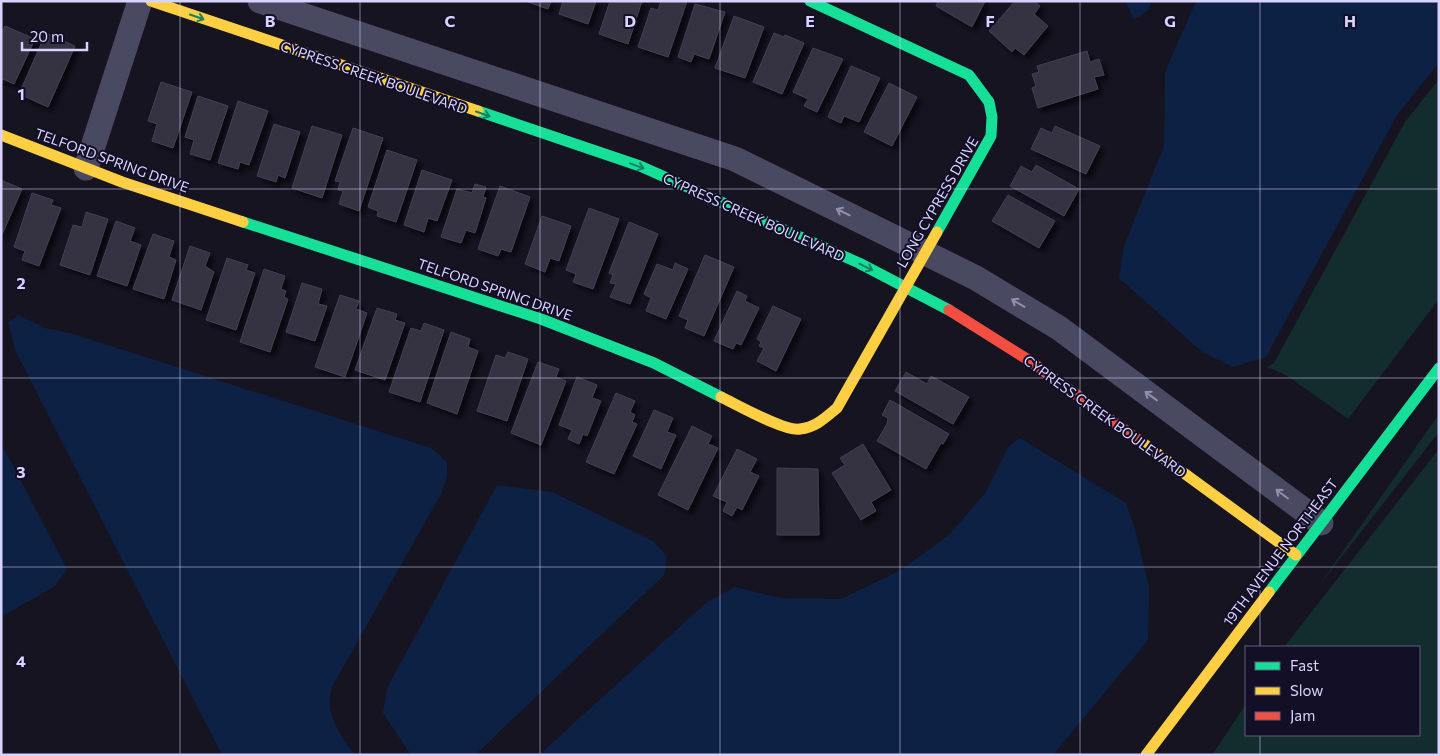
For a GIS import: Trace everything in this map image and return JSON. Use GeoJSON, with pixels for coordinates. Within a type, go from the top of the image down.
{"type":"FeatureCollection","features":[{"type":"Feature","properties":{"kind":"street"},"geometry":{"type":"LineString","coordinates":[[86,168],[140,1]]}},
{"type":"Feature","properties":{"kind":"street","name":"CYPRESS CREEK BOULEVARD"},"geometry":{"type":"LineString","coordinates":[[150,1],[640,166],[859,263],[962,317],[1030,361],[1296,555]]}},
{"type":"Feature","properties":{"kind":"street"},"geometry":{"type":"LineString","coordinates":[[260,1],[735,159],[925,252],[976,278],[1059,328],[1320,523]]}},
{"type":"Feature","properties":{"kind":"street","name":"LONG CYPRESS DRIVE"},"geometry":{"type":"LineString","coordinates":[[810,1],[970,75],[987,95],[994,116],[991,136],[905,287]]}},
{"type":"Feature","properties":{"kind":"street","name":"TELFORD SPRING DRIVE"},"geometry":{"type":"LineString","coordinates":[[1,135],[122,182],[541,319],[654,363],[763,418],[798,430],[818,424],[837,408],[905,287]]}},
{"type":"Feature","properties":{"kind":"street","name":"19TH AVENUE NORTHEAST"},"geometry":{"type":"LineString","coordinates":[[1146,755],[1439,368]]}},
{"type":"Feature","properties":{"kind":"green space"},"geometry":{"type":"Polygon","coordinates":[[[1439,79],[1439,299],[1348,419],[1286,375],[1267,367],[1274,363],[1405,122],[1439,79]]]}},
{"type":"Feature","properties":{"kind":"green space"},"geometry":{"type":"Polygon","coordinates":[[[1439,414],[1439,432],[1318,587],[1439,414]]]}},
{"type":"Feature","properties":{"kind":"green space"},"geometry":{"type":"Polygon","coordinates":[[[1439,449],[1439,755],[1212,755],[1245,706],[1245,736],[1420,736],[1420,646],[1285,646],[1439,449]]]}},
{"type":"Feature","properties":{"kind":"water"},"geometry":{"type":"Polygon","coordinates":[[[1125,1],[1152,1],[1148,10],[1134,20],[1125,1]]]}},
{"type":"Feature","properties":{"kind":"water"},"geometry":{"type":"Polygon","coordinates":[[[1196,1],[1439,1],[1439,63],[1397,115],[1266,357],[1233,367],[1202,352],[1119,278],[1124,246],[1164,146],[1165,72],[1196,1]]]}},
{"type":"Feature","properties":{"kind":"water"},"geometry":{"type":"Polygon","coordinates":[[[19,315],[45,328],[70,333],[431,448],[447,462],[447,477],[441,494],[333,685],[330,695],[331,714],[338,731],[355,755],[222,755],[15,350],[8,322],[19,315]]]}},
{"type":"Feature","properties":{"kind":"water"},"geometry":{"type":"Polygon","coordinates":[[[1020,438],[1126,503],[1135,529],[1149,586],[1148,640],[1053,755],[539,755],[707,602],[735,587],[780,598],[841,599],[901,570],[949,535],[986,492],[1009,446],[1020,438]]]}},
{"type":"Feature","properties":{"kind":"water"},"geometry":{"type":"Polygon","coordinates":[[[1,443],[67,569],[55,586],[1,617],[1,443]]]}},
{"type":"Feature","properties":{"kind":"water"},"geometry":{"type":"Polygon","coordinates":[[[497,485],[552,492],[653,541],[667,556],[664,575],[475,755],[411,755],[383,713],[387,688],[497,485]]]}},
{"type":"Feature","properties":{"kind":"building"},"geometry":{"type":"Polygon","coordinates":[[[525,1],[551,1],[548,9],[525,1]]]}},
{"type":"Feature","properties":{"kind":"building"},"geometry":{"type":"Polygon","coordinates":[[[563,1],[596,1],[588,24],[559,14],[563,1]]]}},
{"type":"Feature","properties":{"kind":"building"},"geometry":{"type":"Polygon","coordinates":[[[610,1],[642,1],[628,44],[599,34],[610,1]]]}},
{"type":"Feature","properties":{"kind":"building"},"geometry":{"type":"Polygon","coordinates":[[[661,1],[687,1],[668,57],[638,47],[651,8],[658,10],[661,1]]]}},
{"type":"Feature","properties":{"kind":"building"},"geometry":{"type":"Polygon","coordinates":[[[938,1],[985,1],[972,27],[936,6],[938,1]]]}},
{"type":"Feature","properties":{"kind":"building"},"geometry":{"type":"Polygon","coordinates":[[[1015,1],[1034,1],[1040,6],[1034,14],[1048,26],[1024,55],[1015,48],[1012,52],[989,31],[1015,1]]]}},
{"type":"Feature","properties":{"kind":"building"},"geometry":{"type":"Polygon","coordinates":[[[695,4],[725,12],[709,59],[694,54],[691,62],[678,57],[695,4]]]}},
{"type":"Feature","properties":{"kind":"building"},"geometry":{"type":"Polygon","coordinates":[[[734,16],[764,27],[745,78],[715,68],[734,16]]]}},
{"type":"Feature","properties":{"kind":"building"},"geometry":{"type":"Polygon","coordinates":[[[5,26],[35,39],[14,84],[3,79],[1,83],[1,33],[5,26]]]}},
{"type":"Feature","properties":{"kind":"building"},"geometry":{"type":"Polygon","coordinates":[[[46,33],[75,46],[48,107],[19,94],[46,33]]]}},
{"type":"Feature","properties":{"kind":"building"},"geometry":{"type":"Polygon","coordinates":[[[774,33],[784,37],[785,35],[804,43],[782,94],[753,82],[774,33]]]}},
{"type":"Feature","properties":{"kind":"building"},"geometry":{"type":"Polygon","coordinates":[[[813,48],[843,59],[817,112],[804,106],[808,99],[793,92],[813,48]]]}},
{"type":"Feature","properties":{"kind":"building"},"geometry":{"type":"Polygon","coordinates":[[[1087,51],[1090,62],[1099,59],[1104,75],[1094,77],[1098,89],[1038,108],[1032,88],[1036,86],[1032,74],[1039,72],[1037,66],[1087,51]]]}},
{"type":"Feature","properties":{"kind":"building"},"geometry":{"type":"Polygon","coordinates":[[[851,66],[880,78],[859,122],[844,116],[841,123],[828,117],[851,66]]]}},
{"type":"Feature","properties":{"kind":"building"},"geometry":{"type":"Polygon","coordinates":[[[161,82],[192,92],[173,148],[152,141],[157,124],[148,121],[161,82]]]}},
{"type":"Feature","properties":{"kind":"building"},"geometry":{"type":"Polygon","coordinates":[[[889,83],[917,97],[892,146],[864,132],[889,83]]]}},
{"type":"Feature","properties":{"kind":"building"},"geometry":{"type":"Polygon","coordinates":[[[198,96],[228,106],[210,160],[190,154],[194,140],[185,137],[198,96]]]}},
{"type":"Feature","properties":{"kind":"building"},"geometry":{"type":"Polygon","coordinates":[[[238,101],[268,111],[249,165],[240,162],[238,169],[218,163],[238,101]]]}},
{"type":"Feature","properties":{"kind":"building"},"geometry":{"type":"Polygon","coordinates":[[[274,124],[300,132],[285,178],[278,175],[276,182],[257,176],[274,124]]]}},
{"type":"Feature","properties":{"kind":"building"},"geometry":{"type":"Polygon","coordinates":[[[312,126],[342,135],[322,198],[292,188],[312,126]]]}},
{"type":"Feature","properties":{"kind":"building"},"geometry":{"type":"Polygon","coordinates":[[[1055,126],[1100,146],[1086,174],[1031,149],[1041,128],[1052,133],[1055,126]]]}},
{"type":"Feature","properties":{"kind":"building"},"geometry":{"type":"Polygon","coordinates":[[[353,128],[383,138],[359,211],[339,204],[343,191],[338,190],[340,182],[335,181],[353,128]]]}},
{"type":"Feature","properties":{"kind":"building"},"geometry":{"type":"Polygon","coordinates":[[[387,150],[417,160],[396,222],[377,216],[378,211],[368,207],[387,150]]]}},
{"type":"Feature","properties":{"kind":"building"},"geometry":{"type":"Polygon","coordinates":[[[1036,165],[1079,189],[1064,216],[1010,186],[1021,166],[1032,172],[1036,165]]]}},
{"type":"Feature","properties":{"kind":"building"},"geometry":{"type":"Polygon","coordinates":[[[422,170],[452,180],[437,221],[428,218],[424,232],[404,225],[422,170]]]}},
{"type":"Feature","properties":{"kind":"building"},"geometry":{"type":"Polygon","coordinates":[[[1,180],[22,189],[1,237],[1,180]]]}},
{"type":"Feature","properties":{"kind":"building"},"geometry":{"type":"Polygon","coordinates":[[[475,184],[486,187],[483,197],[486,198],[475,233],[466,230],[461,243],[441,237],[457,189],[472,193],[475,184]]]}},
{"type":"Feature","properties":{"kind":"building"},"geometry":{"type":"Polygon","coordinates":[[[500,186],[530,197],[511,252],[501,249],[498,256],[478,249],[500,186]]]}},
{"type":"Feature","properties":{"kind":"building"},"geometry":{"type":"Polygon","coordinates":[[[32,193],[53,200],[51,205],[61,208],[39,266],[22,260],[25,251],[14,247],[32,193]]]}},
{"type":"Feature","properties":{"kind":"building"},"geometry":{"type":"Polygon","coordinates":[[[1008,195],[1055,221],[1039,248],[992,221],[1008,195]]]}},
{"type":"Feature","properties":{"kind":"building"},"geometry":{"type":"Polygon","coordinates":[[[589,208],[619,219],[593,289],[573,282],[576,274],[566,270],[589,208]]]}},
{"type":"Feature","properties":{"kind":"building"},"geometry":{"type":"Polygon","coordinates":[[[86,212],[108,219],[90,275],[60,265],[73,225],[82,227],[86,212]]]}},
{"type":"Feature","properties":{"kind":"building"},"geometry":{"type":"Polygon","coordinates":[[[542,216],[571,226],[559,261],[550,258],[545,272],[525,264],[542,216]]]}},
{"type":"Feature","properties":{"kind":"building"},"geometry":{"type":"Polygon","coordinates":[[[116,221],[135,228],[130,241],[141,245],[127,286],[97,276],[116,221]]]}},
{"type":"Feature","properties":{"kind":"building"},"geometry":{"type":"Polygon","coordinates":[[[629,222],[658,234],[630,304],[610,297],[616,284],[610,283],[613,275],[609,273],[629,222]]]}},
{"type":"Feature","properties":{"kind":"building"},"geometry":{"type":"Polygon","coordinates":[[[153,234],[174,241],[169,257],[176,260],[164,299],[133,289],[153,234]]]}},
{"type":"Feature","properties":{"kind":"building"},"geometry":{"type":"Polygon","coordinates":[[[190,246],[210,253],[205,266],[214,272],[201,310],[172,300],[190,246]]]}},
{"type":"Feature","properties":{"kind":"building"},"geometry":{"type":"Polygon","coordinates":[[[705,255],[734,267],[704,336],[685,328],[688,320],[679,316],[705,255]]]}},
{"type":"Feature","properties":{"kind":"building"},"geometry":{"type":"Polygon","coordinates":[[[227,258],[248,265],[246,270],[255,273],[236,330],[206,320],[227,258]]]}},
{"type":"Feature","properties":{"kind":"building"},"geometry":{"type":"Polygon","coordinates":[[[675,263],[688,269],[666,319],[646,311],[651,298],[644,294],[657,264],[673,270],[675,263]]]}},
{"type":"Feature","properties":{"kind":"building"},"geometry":{"type":"Polygon","coordinates":[[[264,269],[285,276],[281,289],[286,291],[284,297],[288,299],[270,352],[240,342],[264,269]]]}},
{"type":"Feature","properties":{"kind":"building"},"geometry":{"type":"Polygon","coordinates":[[[302,283],[322,289],[318,304],[327,306],[315,341],[286,332],[302,283]]]}},
{"type":"Feature","properties":{"kind":"building"},"geometry":{"type":"Polygon","coordinates":[[[737,291],[747,296],[745,301],[759,308],[741,345],[736,343],[733,349],[714,341],[737,291]]]}},
{"type":"Feature","properties":{"kind":"building"},"geometry":{"type":"Polygon","coordinates":[[[340,295],[359,301],[356,309],[367,313],[345,377],[315,367],[340,295]]]}},
{"type":"Feature","properties":{"kind":"building"},"geometry":{"type":"Polygon","coordinates":[[[773,306],[801,319],[776,371],[757,361],[764,348],[759,346],[761,342],[757,339],[773,306]]]}},
{"type":"Feature","properties":{"kind":"building"},"geometry":{"type":"Polygon","coordinates":[[[377,308],[397,314],[395,320],[405,323],[385,380],[355,370],[377,308]]]}},
{"type":"Feature","properties":{"kind":"building"},"geometry":{"type":"Polygon","coordinates":[[[424,323],[444,330],[420,402],[389,392],[411,328],[421,331],[424,323]]]}},
{"type":"Feature","properties":{"kind":"building"},"geometry":{"type":"Polygon","coordinates":[[[451,332],[470,339],[468,347],[478,351],[457,414],[427,403],[451,332]]]}},
{"type":"Feature","properties":{"kind":"building"},"geometry":{"type":"Polygon","coordinates":[[[508,352],[528,359],[507,421],[477,411],[496,355],[505,358],[508,352]]]}},
{"type":"Feature","properties":{"kind":"building"},"geometry":{"type":"Polygon","coordinates":[[[538,362],[559,369],[556,377],[566,381],[541,445],[511,433],[538,362]]]}},
{"type":"Feature","properties":{"kind":"building"},"geometry":{"type":"Polygon","coordinates":[[[906,372],[927,384],[931,376],[969,397],[953,424],[895,391],[906,372]]]}},
{"type":"Feature","properties":{"kind":"building"},"geometry":{"type":"Polygon","coordinates":[[[577,377],[597,385],[592,398],[601,401],[587,436],[583,434],[579,444],[568,439],[572,430],[559,425],[577,377]]]}},
{"type":"Feature","properties":{"kind":"building"},"geometry":{"type":"Polygon","coordinates":[[[616,393],[635,401],[630,412],[635,415],[632,422],[637,424],[614,474],[586,462],[616,393]]]}},
{"type":"Feature","properties":{"kind":"building"},"geometry":{"type":"Polygon","coordinates":[[[890,400],[949,434],[943,444],[941,443],[926,469],[877,441],[887,424],[888,418],[882,415],[890,400]]]}},
{"type":"Feature","properties":{"kind":"building"},"geometry":{"type":"Polygon","coordinates":[[[654,410],[673,418],[667,432],[676,435],[661,469],[633,456],[654,410]]]}},
{"type":"Feature","properties":{"kind":"building"},"geometry":{"type":"Polygon","coordinates":[[[692,426],[712,436],[708,444],[718,448],[688,510],[658,495],[692,426]]]}},
{"type":"Feature","properties":{"kind":"building"},"geometry":{"type":"Polygon","coordinates":[[[863,444],[891,490],[871,502],[876,511],[861,520],[832,473],[845,465],[840,458],[863,444]]]}},
{"type":"Feature","properties":{"kind":"building"},"geometry":{"type":"Polygon","coordinates":[[[737,449],[757,459],[750,472],[759,476],[742,510],[737,507],[732,516],[723,511],[727,502],[713,496],[737,449]]]}},
{"type":"Feature","properties":{"kind":"building"},"geometry":{"type":"Polygon","coordinates":[[[777,468],[818,469],[819,535],[777,535],[777,468]]]}},
{"type":"Feature","properties":{"kind":"traffic: fast"},"geometry":{"type":"LineString","coordinates":[[810,1],[969,75],[989,102],[992,117],[991,136],[937,232]]}},
{"type":"Feature","properties":{"kind":"traffic: fast"},"geometry":{"type":"LineString","coordinates":[[478,111],[640,166],[859,263],[949,310]]}},
{"type":"Feature","properties":{"kind":"traffic: fast"},"geometry":{"type":"LineString","coordinates":[[243,222],[541,319],[654,363],[721,397]]}},
{"type":"Feature","properties":{"kind":"traffic: fast"},"geometry":{"type":"LineString","coordinates":[[1269,592],[1439,368]]}},
{"type":"Feature","properties":{"kind":"traffic: slow"},"geometry":{"type":"LineString","coordinates":[[151,1],[478,111]]}},
{"type":"Feature","properties":{"kind":"traffic: slow"},"geometry":{"type":"LineString","coordinates":[[1,135],[122,182],[243,222]]}},
{"type":"Feature","properties":{"kind":"traffic: slow"},"geometry":{"type":"LineString","coordinates":[[721,397],[772,422],[793,429],[811,426],[824,419],[837,408],[937,232]]}},
{"type":"Feature","properties":{"kind":"traffic: slow"},"geometry":{"type":"LineString","coordinates":[[1140,441],[1296,555]]}},
{"type":"Feature","properties":{"kind":"traffic: slow"},"geometry":{"type":"LineString","coordinates":[[1146,755],[1269,592]]}},
{"type":"Feature","properties":{"kind":"traffic: jam"},"geometry":{"type":"LineString","coordinates":[[949,310],[1030,361],[1140,441]]}}]}
